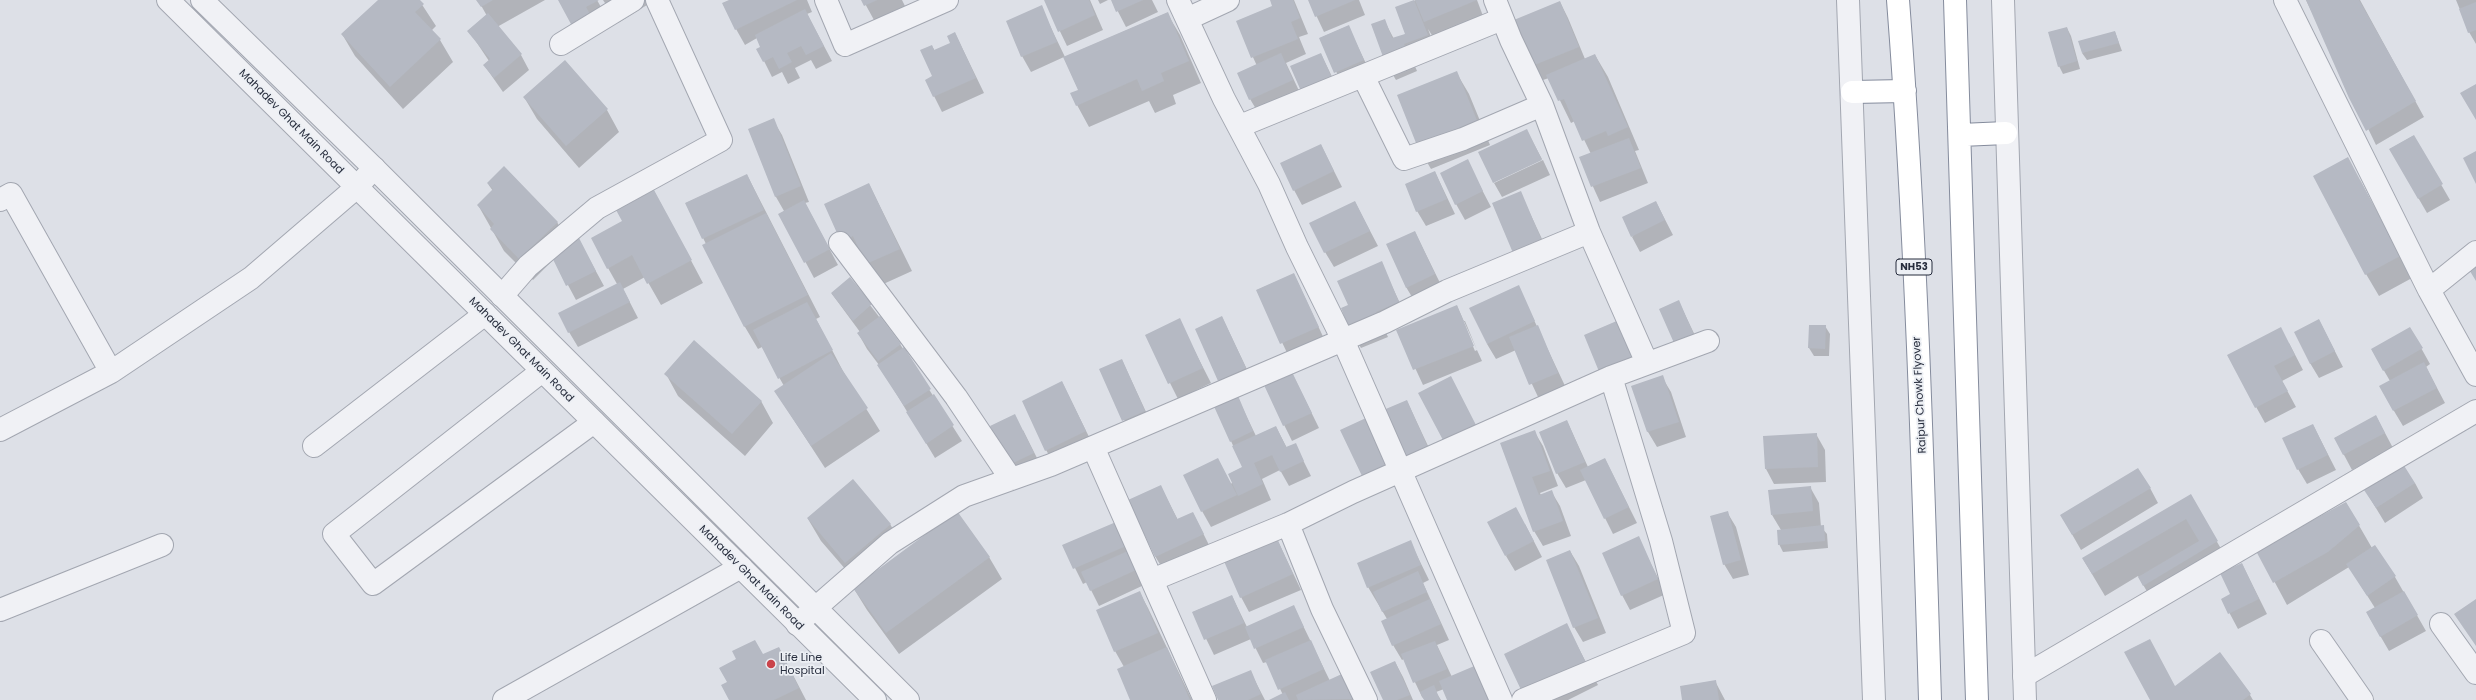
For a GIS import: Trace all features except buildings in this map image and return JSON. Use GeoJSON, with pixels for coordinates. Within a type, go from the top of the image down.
{"type":"FeatureCollection","features":[{"type":"Feature","properties":{"kind":"highway","name":"NH53"},"geometry":{"type":"LineString","coordinates":[[1898,0],[1905,91]]}},
{"type":"Feature","properties":{"kind":"highway"},"geometry":{"type":"LineString","coordinates":[[1955,0],[1977,700]]}},
{"type":"Feature","properties":{"kind":"highway"},"geometry":{"type":"LineString","coordinates":[[1852,92],[1905,91]]}},
{"type":"Feature","properties":{"kind":"highway","name":"Raipur Chowk Flyover"},"geometry":{"type":"LineString","coordinates":[[1905,91],[1922,444],[1930,700]]}},
{"type":"Feature","properties":{"kind":"highway"},"geometry":{"type":"LineString","coordinates":[[1960,135],[2006,133]]}},
{"type":"Feature","properties":{"kind":"street","name":"Mahadev Ghat Main Road"},"geometry":{"type":"LineString","coordinates":[[168,0],[875,700]]}},
{"type":"Feature","properties":{"kind":"street"},"geometry":{"type":"LineString","coordinates":[[202,0],[684,475],[908,700]]}},
{"type":"Feature","properties":{"kind":"street"},"geometry":{"type":"LineString","coordinates":[[561,44],[633,0]]}},
{"type":"Feature","properties":{"kind":"street"},"geometry":{"type":"LineString","coordinates":[[502,296],[528,266],[597,208],[721,140],[657,0]]}},
{"type":"Feature","properties":{"kind":"street"},"geometry":{"type":"LineString","coordinates":[[826,0],[845,45],[947,0]]}},
{"type":"Feature","properties":{"kind":"street"},"geometry":{"type":"LineString","coordinates":[[1228,0],[1182,9],[1224,100],[1240,126],[1343,340],[1501,700]]}},
{"type":"Feature","properties":{"kind":"street"},"geometry":{"type":"LineString","coordinates":[[1848,0],[1874,700]]}},
{"type":"Feature","properties":{"kind":"street"},"geometry":{"type":"LineString","coordinates":[[2003,0],[2024,700]]}},
{"type":"Feature","properties":{"kind":"street"},"geometry":{"type":"LineString","coordinates":[[2285,0],[2428,290],[2476,375]]}},
{"type":"Feature","properties":{"kind":"street"},"geometry":{"type":"LineString","coordinates":[[1240,126],[1363,76],[1498,9],[1542,105],[1590,232],[1647,363]]}},
{"type":"Feature","properties":{"kind":"street"},"geometry":{"type":"LineString","coordinates":[[1363,76],[1404,159],[1463,139],[1542,105]]}},
{"type":"Feature","properties":{"kind":"street"},"geometry":{"type":"LineString","coordinates":[[0,430],[111,372],[251,278],[357,187],[374,168]]}},
{"type":"Feature","properties":{"kind":"street"},"geometry":{"type":"LineString","coordinates":[[0,200],[12,194],[111,372]]}},
{"type":"Feature","properties":{"kind":"street"},"geometry":{"type":"LineString","coordinates":[[797,624],[890,543],[964,496],[1093,447],[1385,322],[1447,291],[1590,232]]}},
{"type":"Feature","properties":{"kind":"street"},"geometry":{"type":"LineString","coordinates":[[840,243],[956,397],[1011,479]]}},
{"type":"Feature","properties":{"kind":"street"},"geometry":{"type":"LineString","coordinates":[[2428,290],[2476,252]]}},
{"type":"Feature","properties":{"kind":"street"},"geometry":{"type":"LineString","coordinates":[[314,446],[485,314]]}},
{"type":"Feature","properties":{"kind":"street"},"geometry":{"type":"LineString","coordinates":[[1152,580],[1288,524],[1401,470],[1611,377],[1708,341]]}},
{"type":"Feature","properties":{"kind":"street"},"geometry":{"type":"LineString","coordinates":[[542,371],[334,534],[372,584],[594,422]]}},
{"type":"Feature","properties":{"kind":"street"},"geometry":{"type":"LineString","coordinates":[[1523,700],[1684,633],[1661,541],[1611,377]]}},
{"type":"Feature","properties":{"kind":"street"},"geometry":{"type":"LineString","coordinates":[[2024,676],[2476,412]]}},
{"type":"Feature","properties":{"kind":"street"},"geometry":{"type":"LineString","coordinates":[[1093,447],[1205,700]]}},
{"type":"Feature","properties":{"kind":"street"},"geometry":{"type":"LineString","coordinates":[[1288,524],[1322,609],[1366,700]]}},
{"type":"Feature","properties":{"kind":"street"},"geometry":{"type":"LineString","coordinates":[[0,610],[162,545]]}},
{"type":"Feature","properties":{"kind":"street"},"geometry":{"type":"LineString","coordinates":[[504,700],[741,567]]}},
{"type":"Feature","properties":{"kind":"street"},"geometry":{"type":"LineString","coordinates":[[2441,624],[2476,673]]}},
{"type":"Feature","properties":{"kind":"street"},"geometry":{"type":"LineString","coordinates":[[2321,641],[2362,700]]}},
{"type":"Feature","properties":{"kind":"place","name":"Life Line Hospital"},"geometry":{"type":"Point","coordinates":[771,664]}}]}
